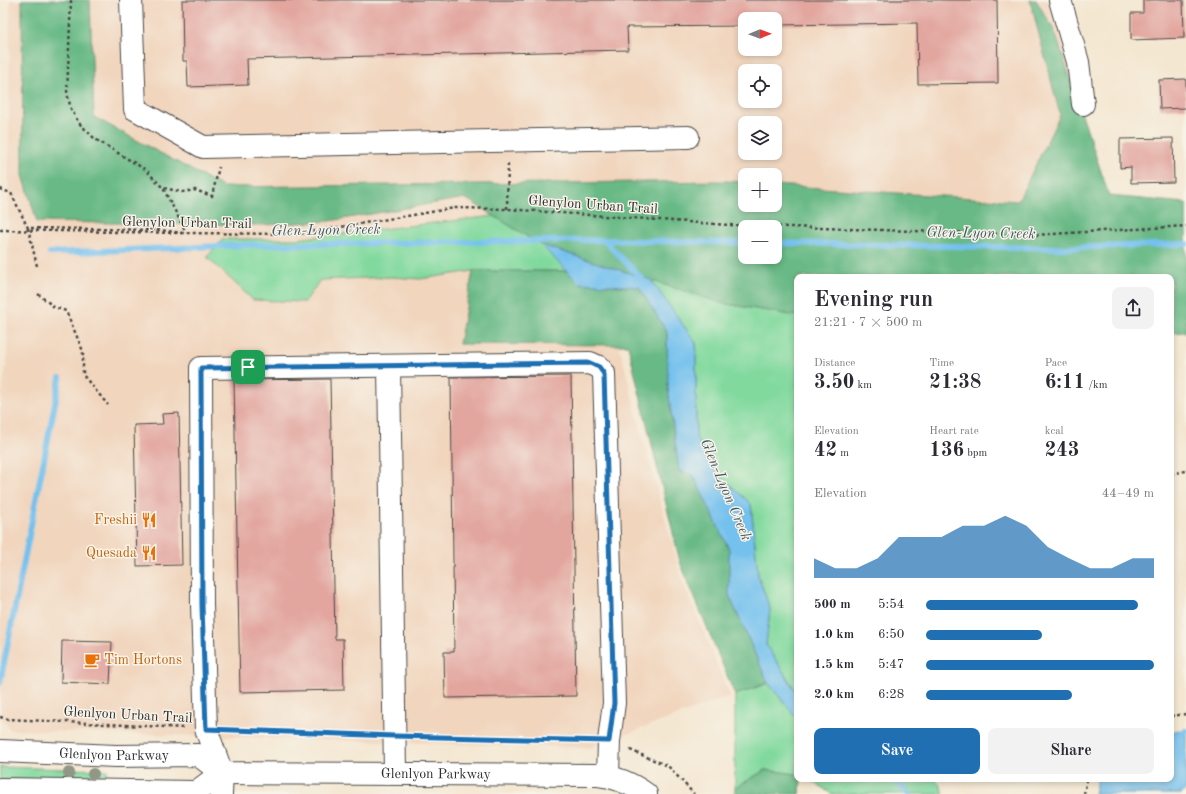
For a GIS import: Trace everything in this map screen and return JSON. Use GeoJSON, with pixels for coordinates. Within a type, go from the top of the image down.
{"type":"FeatureCollection","features":[{"type":"Feature","properties":{"kind":"street"},"geometry":{"type":"LineString","coordinates":[[131,0],[135,110],[203,147],[688,137]]}},
{"type":"Feature","properties":{"kind":"street"},"geometry":{"type":"LineString","coordinates":[[1060,0],[1078,62],[1083,104]]}},
{"type":"Feature","properties":{"kind":"street"},"geometry":{"type":"LineString","coordinates":[[221,794],[222,773],[206,729],[202,605],[201,368],[590,363],[599,367],[604,374],[614,703],[609,741],[608,776]]}},
{"type":"Feature","properties":{"kind":"street"},"geometry":{"type":"LineString","coordinates":[[389,366],[395,773]]}},
{"type":"Feature","properties":{"kind":"street","name":"Glenlyon Parkway"},"geometry":{"type":"LineString","coordinates":[[0,751],[116,756],[198,755],[222,773],[598,775],[608,776],[624,781],[646,794]]}},
{"type":"Feature","properties":{"kind":"street"},"geometry":{"type":"LineString","coordinates":[[0,789],[196,792],[222,773]]}},
{"type":"Feature","properties":{"kind":"path"},"geometry":{"type":"LineString","coordinates":[[71,0],[67,93],[71,109],[80,123],[94,139],[146,170],[163,188],[186,232]]}},
{"type":"Feature","properties":{"kind":"path"},"geometry":{"type":"LineString","coordinates":[[507,209],[509,141]]}},
{"type":"Feature","properties":{"kind":"path"},"geometry":{"type":"LineString","coordinates":[[163,188],[182,192],[195,190],[212,196],[225,147]]}},
{"type":"Feature","properties":{"kind":"path"},"geometry":{"type":"LineString","coordinates":[[0,189],[11,192],[28,228],[37,266]]}},
{"type":"Feature","properties":{"kind":"path","name":"Glenylon Urban Trail"},"geometry":{"type":"LineString","coordinates":[[0,230],[298,234],[454,208],[507,209],[729,224],[1035,235],[1186,226]]}},
{"type":"Feature","properties":{"kind":"path"},"geometry":{"type":"LineString","coordinates":[[28,228],[160,230],[182,233]]}},
{"type":"Feature","properties":{"kind":"path"},"geometry":{"type":"LineString","coordinates":[[38,294],[54,307],[66,311],[83,351],[82,375],[108,405]]}},
{"type":"Feature","properties":{"kind":"path"},"geometry":{"type":"LineString","coordinates":[[1174,473],[1186,471]]}},
{"type":"Feature","properties":{"kind":"path"},"geometry":{"type":"LineString","coordinates":[[1174,716],[1186,714]]}},
{"type":"Feature","properties":{"kind":"path","name":"Glenlyon Urban Trail"},"geometry":{"type":"LineString","coordinates":[[0,717],[8,719],[206,729],[394,736],[609,741],[668,766],[694,794]]}},
{"type":"Feature","properties":{"kind":"path"},"geometry":{"type":"LineString","coordinates":[[1084,794],[1086,782]]}},
{"type":"Feature","properties":{"kind":"shaded area"},"geometry":{"type":"Polygon","coordinates":[[[10,0],[1060,0],[1083,104],[1086,228],[782,227],[782,220],[738,220],[738,228],[622,239],[620,349],[682,580],[730,696],[589,748],[11,730],[0,717],[0,405],[7,361],[10,0]]]}},
{"type":"Feature","properties":{"kind":"green space"},"geometry":{"type":"Polygon","coordinates":[[[22,0],[90,0],[94,117],[223,187],[726,181],[738,182],[738,212],[782,212],[782,185],[1018,201],[1060,115],[1030,0],[1036,0],[1055,32],[1109,196],[1186,203],[1186,332],[1174,333],[1174,274],[794,274],[794,315],[721,303],[541,245],[465,198],[330,221],[263,225],[37,222],[23,175],[22,0]]]}},
{"type":"Feature","properties":{"kind":"green space"},"geometry":{"type":"Polygon","coordinates":[[[494,216],[541,245],[568,271],[473,271],[420,279],[392,277],[320,280],[305,302],[253,300],[207,257],[223,239],[296,239],[494,216]]]}},
{"type":"Feature","properties":{"kind":"green space"},"geometry":{"type":"Polygon","coordinates":[[[473,271],[568,271],[579,283],[639,287],[667,332],[668,389],[679,471],[693,475],[729,549],[729,595],[768,683],[735,695],[680,562],[628,345],[459,344],[473,271]]]}},
{"type":"Feature","properties":{"kind":"green space"},"geometry":{"type":"Polygon","coordinates":[[[651,280],[721,303],[794,315],[794,688],[766,645],[770,609],[758,576],[751,504],[716,472],[696,437],[696,343],[651,280]]]}},
{"type":"Feature","properties":{"kind":"green space"},"geometry":{"type":"Polygon","coordinates":[[[768,683],[794,714],[794,774],[765,770],[735,788],[735,695],[768,683]]]}},
{"type":"Feature","properties":{"kind":"green space"},"geometry":{"type":"Polygon","coordinates":[[[0,767],[107,770],[107,778],[0,780],[0,767]]]}},
{"type":"Feature","properties":{"kind":"green space"},"geometry":{"type":"Polygon","coordinates":[[[765,770],[794,774],[794,782],[801,782],[800,794],[735,794],[735,788],[765,770]]]}},
{"type":"Feature","properties":{"kind":"green space"},"geometry":{"type":"Polygon","coordinates":[[[814,782],[937,782],[944,794],[832,794],[814,782]]]}},
{"type":"Feature","properties":{"kind":"water"},"geometry":{"type":"Polygon","coordinates":[[[541,245],[651,280],[696,343],[696,437],[716,472],[751,504],[758,575],[770,609],[766,645],[794,688],[794,714],[768,683],[729,595],[729,549],[693,475],[679,471],[668,389],[667,332],[639,287],[579,283],[541,245]]]}},
{"type":"Feature","properties":{"kind":"water"},"geometry":{"type":"Polygon","coordinates":[[[1179,730],[1186,734],[1186,789],[1181,794],[1094,794],[1096,782],[1174,782],[1174,731],[1179,730]]]}},
{"type":"Feature","properties":{"kind":"building"},"geometry":{"type":"Polygon","coordinates":[[[182,0],[997,0],[998,83],[918,84],[917,23],[782,25],[782,12],[738,12],[738,26],[627,27],[628,50],[247,59],[248,85],[188,87],[187,61],[183,61],[182,0]]]}},
{"type":"Feature","properties":{"kind":"building"},"geometry":{"type":"Polygon","coordinates":[[[1143,0],[1183,0],[1184,38],[1131,40],[1131,13],[1143,13],[1143,0]]]}},
{"type":"Feature","properties":{"kind":"building"},"geometry":{"type":"Polygon","coordinates":[[[1186,79],[1186,108],[1160,109],[1159,80],[1186,79]]]}},
{"type":"Feature","properties":{"kind":"building"},"geometry":{"type":"Polygon","coordinates":[[[1173,138],[1174,182],[1131,183],[1131,167],[1120,168],[1120,139],[1173,138]]]}},
{"type":"Feature","properties":{"kind":"building"},"geometry":{"type":"Polygon","coordinates":[[[571,376],[576,696],[445,698],[444,652],[454,652],[451,377],[571,376]]]}},
{"type":"Feature","properties":{"kind":"building"},"geometry":{"type":"Polygon","coordinates":[[[330,379],[335,639],[343,639],[344,690],[240,692],[234,380],[330,379]]]}},
{"type":"Feature","properties":{"kind":"building"},"geometry":{"type":"Polygon","coordinates":[[[179,413],[182,565],[137,566],[134,425],[163,424],[162,414],[179,413]]]}},
{"type":"Feature","properties":{"kind":"building"},"geometry":{"type":"Polygon","coordinates":[[[62,641],[112,642],[110,684],[61,682],[62,641]]]}},
{"type":"Feature","properties":{"kind":"waterway","name":"Glen-Lyon Creek"},"geometry":{"type":"LineString","coordinates":[[604,240],[738,243]]}},
{"type":"Feature","properties":{"kind":"waterway","name":"Glen-Lyon Creek"},"geometry":{"type":"LineString","coordinates":[[50,253],[247,245],[604,240],[643,280]]}},
{"type":"Feature","properties":{"kind":"waterway","name":"Glen-Lyon Creek"},"geometry":{"type":"LineString","coordinates":[[782,243],[1061,248],[1186,244]]}},
{"type":"Feature","properties":{"kind":"waterway"},"geometry":{"type":"LineString","coordinates":[[0,683],[60,378]]}},
{"type":"Feature","properties":{"kind":"waterway","name":"Glen-Lyon Creek"},"geometry":{"type":"LineString","coordinates":[[1174,735],[1186,731]]}},
{"type":"Feature","properties":{"kind":"waterway","name":"Glen-Lyon Creek"},"geometry":{"type":"LineString","coordinates":[[895,782],[909,794]]}},
{"type":"Feature","properties":{"kind":"place","name":"Freshii"},"geometry":{"type":"Point","coordinates":[149,520]}},
{"type":"Feature","properties":{"kind":"place","name":"Quesada"},"geometry":{"type":"Point","coordinates":[149,553]}},
{"type":"Feature","properties":{"kind":"place","name":"Tim Hortons"},"geometry":{"type":"Point","coordinates":[92,660]}},
{"type":"Feature","properties":{"kind":"route"},"geometry":{"type":"LineString","coordinates":[[590,363],[599,367],[604,374],[614,703],[609,741],[394,736],[206,729],[202,605],[201,368],[248,367],[590,363]]}}]}
